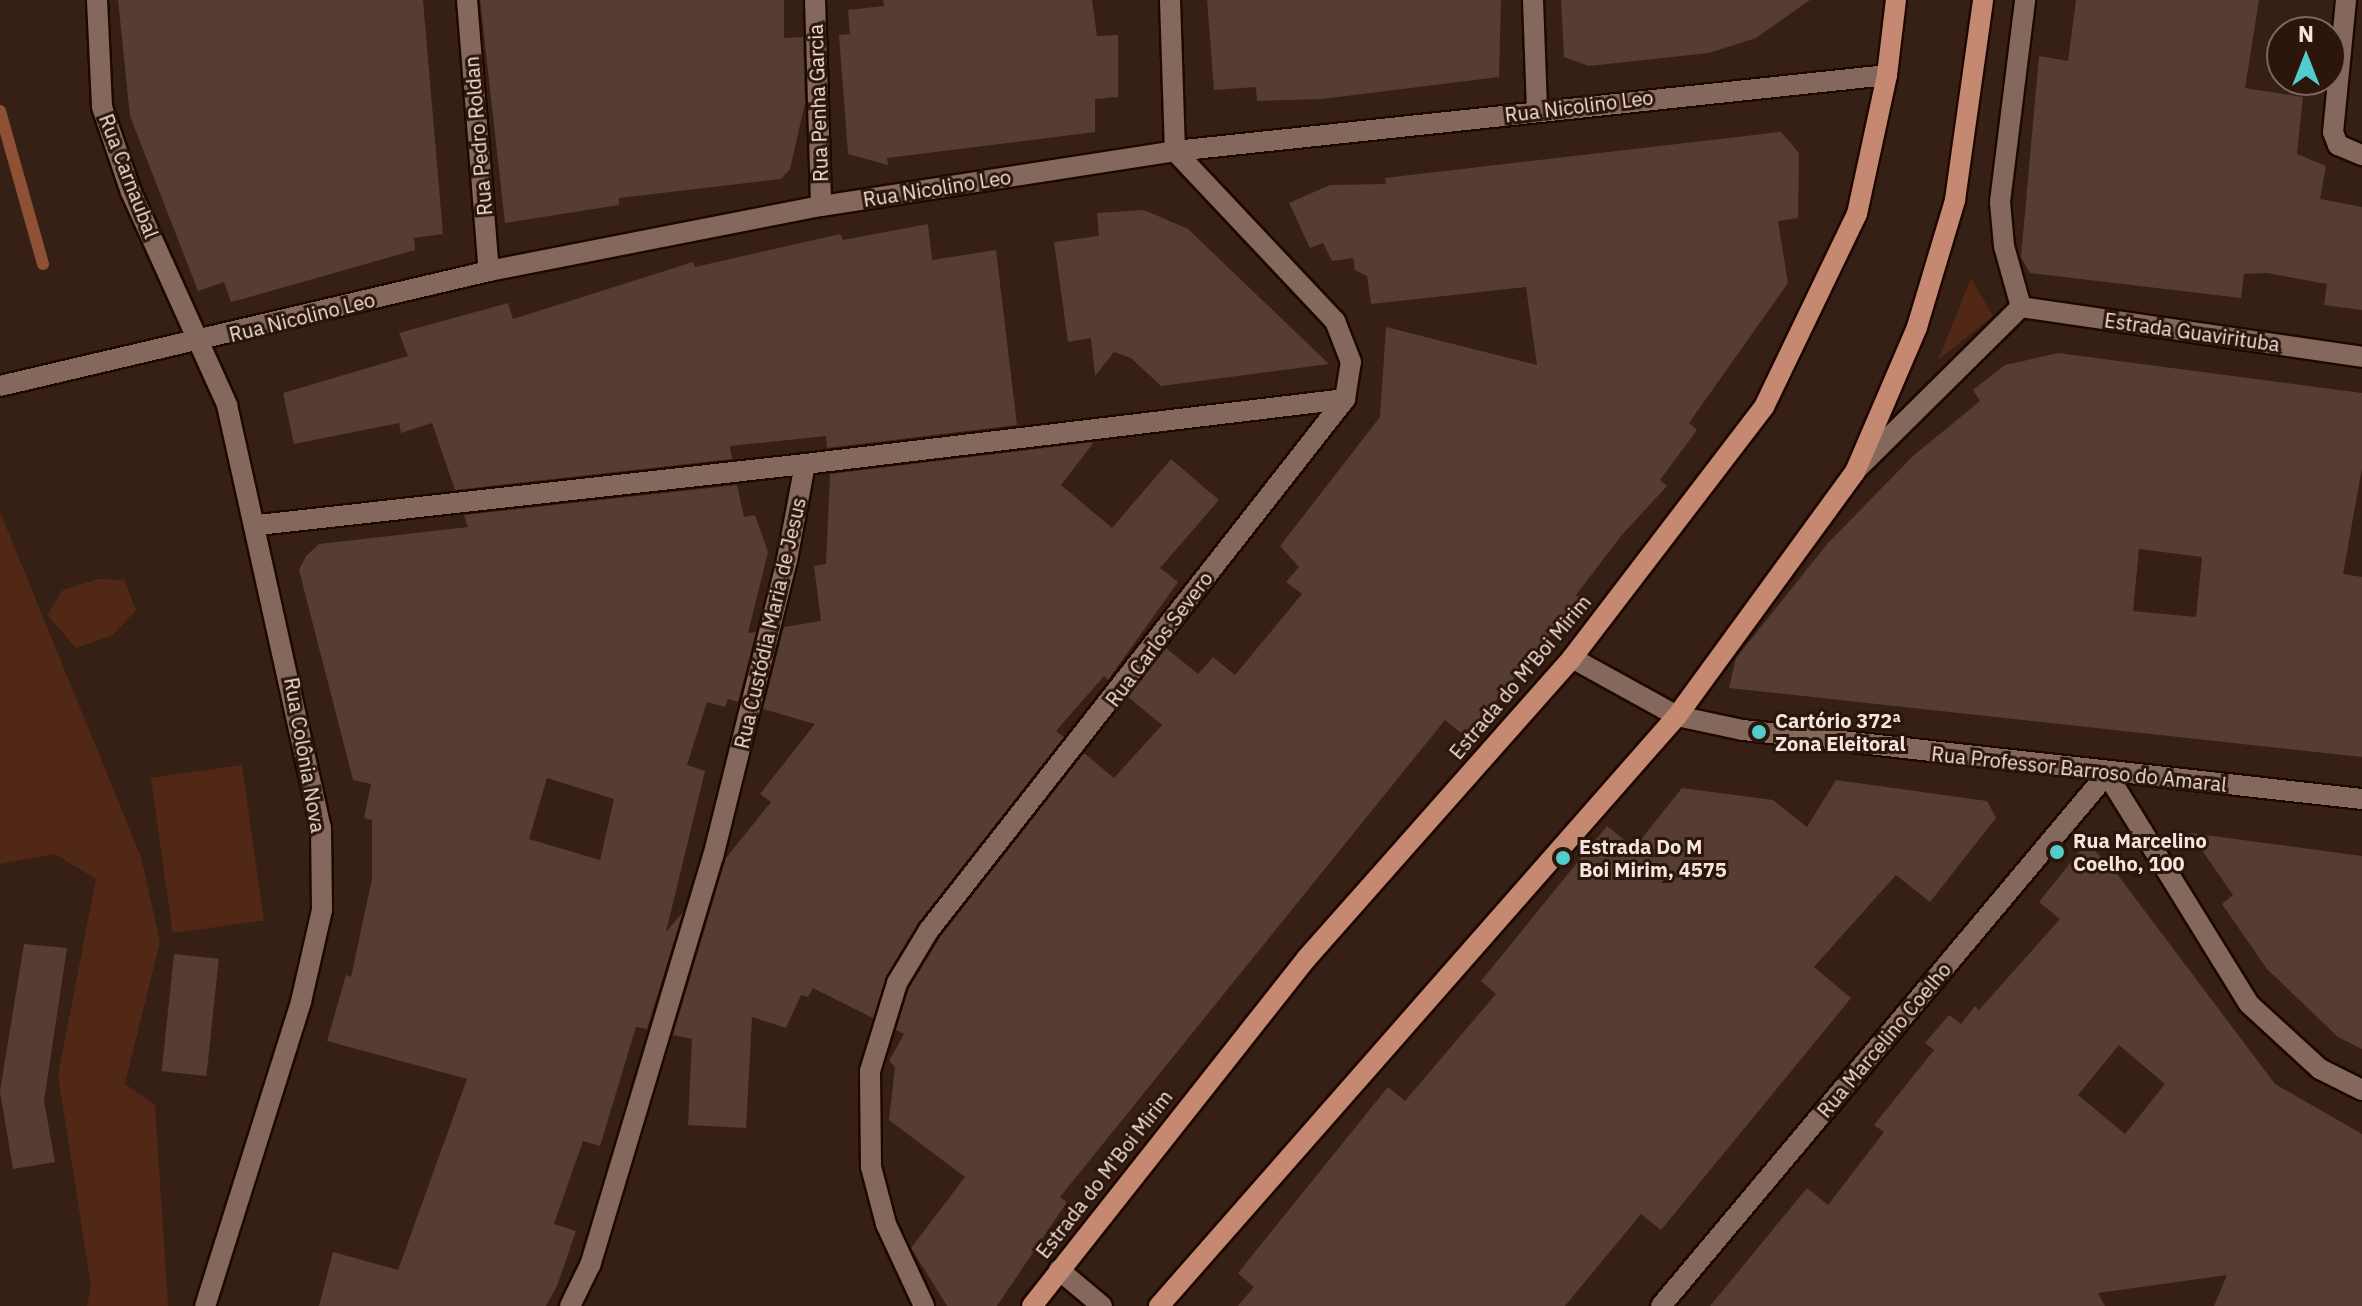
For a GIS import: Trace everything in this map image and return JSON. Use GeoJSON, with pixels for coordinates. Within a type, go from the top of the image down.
{"type":"FeatureCollection","features":[{"type":"Feature","properties":{"kind":"main road","name":"Estrada do M'Boi Mirim"},"geometry":{"type":"LineString","coordinates":[[1032,1306],[1306,959],[1572,658],[1775,387],[1857,214],[1887,75],[1896,0]]}},
{"type":"Feature","properties":{"kind":"main road"},"geometry":{"type":"LineString","coordinates":[[1159,1306],[1677,716],[1855,472],[1917,327],[1955,200],[1983,0]]}},
{"type":"Feature","properties":{"kind":"street","name":"Rua Carnaubal"},"geometry":{"type":"LineString","coordinates":[[97,0],[102,107],[131,192],[202,342]]}},
{"type":"Feature","properties":{"kind":"street","name":"Rua Pedro Roldan"},"geometry":{"type":"LineString","coordinates":[[467,0],[489,271]]}},
{"type":"Feature","properties":{"kind":"street","name":"Rua Penha Garcia"},"geometry":{"type":"LineString","coordinates":[[815,0],[821,206]]}},
{"type":"Feature","properties":{"kind":"street"},"geometry":{"type":"LineString","coordinates":[[805,464],[1345,399],[1351,362],[1335,321],[1175,151],[1170,0]]}},
{"type":"Feature","properties":{"kind":"street"},"geometry":{"type":"LineString","coordinates":[[1533,0],[1537,111]]}},
{"type":"Feature","properties":{"kind":"street"},"geometry":{"type":"LineString","coordinates":[[1855,472],[2021,307],[2004,246],[2000,202],[2025,0]]}},
{"type":"Feature","properties":{"kind":"street"},"geometry":{"type":"LineString","coordinates":[[2346,0],[2333,132],[2338,145],[2362,155]]}},
{"type":"Feature","properties":{"kind":"street","name":"Rua Nicolino Leo"},"geometry":{"type":"LineString","coordinates":[[0,386],[202,342],[489,271],[821,206],[1175,151],[1887,75]]}},
{"type":"Feature","properties":{"kind":"street","name":"Estrada Guavirituba"},"geometry":{"type":"LineString","coordinates":[[2021,307],[2362,357]]}},
{"type":"Feature","properties":{"kind":"street","name":"Rua Colônia Nova"},"geometry":{"type":"LineString","coordinates":[[202,342],[227,405],[258,525],[321,828],[322,910],[301,1002],[205,1306]]}},
{"type":"Feature","properties":{"kind":"street","name":"Rua Carlos Severo"},"geometry":{"type":"LineString","coordinates":[[924,1306],[886,1224],[871,1167],[870,1071],[897,983],[929,930],[1345,399]]}},
{"type":"Feature","properties":{"kind":"street","name":"Rua Custódia Maria de Jesus"},"geometry":{"type":"LineString","coordinates":[[258,525],[805,464],[787,560],[713,856],[590,1265],[570,1306]]}},
{"type":"Feature","properties":{"kind":"street","name":"Rua Professor Barroso do Amaral"},"geometry":{"type":"LineString","coordinates":[[1572,658],[1677,716],[1743,730],[2107,774],[2362,799]]}},
{"type":"Feature","properties":{"kind":"street"},"geometry":{"type":"LineString","coordinates":[[2107,774],[2249,1004],[2320,1069],[2362,1090]]}},
{"type":"Feature","properties":{"kind":"street","name":"Rua Marcelino Coelho"},"geometry":{"type":"LineString","coordinates":[[1661,1306],[2107,774]]}},
{"type":"Feature","properties":{"kind":"street"},"geometry":{"type":"LineString","coordinates":[[1059,1270],[1102,1306]]}},
{"type":"Feature","properties":{"kind":"shaded area"},"geometry":{"type":"Polygon","coordinates":[[[1971,278],[1993,316],[1938,360],[1971,278]]]}},
{"type":"Feature","properties":{"kind":"shaded area"},"geometry":{"type":"Polygon","coordinates":[[[0,512],[141,857],[160,942],[125,1084],[155,1105],[168,1306],[87,1306],[91,1286],[58,1075],[96,879],[55,854],[0,864],[0,512]]]}},
{"type":"Feature","properties":{"kind":"shaded area"},"geometry":{"type":"Polygon","coordinates":[[[98,579],[124,580],[136,610],[113,635],[76,648],[47,615],[63,590],[98,579]]]}},
{"type":"Feature","properties":{"kind":"shaded area"},"geometry":{"type":"Polygon","coordinates":[[[242,765],[264,920],[173,933],[151,778],[242,765]]]}},
{"type":"Feature","properties":{"kind":"building"},"geometry":{"type":"Polygon","coordinates":[[[118,0],[423,0],[443,234],[414,238],[415,250],[231,302],[224,282],[198,291],[130,116],[118,0]]]}},
{"type":"Feature","properties":{"kind":"building"},"geometry":{"type":"Polygon","coordinates":[[[480,0],[784,0],[784,38],[803,37],[805,103],[790,169],[781,179],[619,198],[619,205],[505,223],[480,0]]]}},
{"type":"Feature","properties":{"kind":"building"},"geometry":{"type":"Polygon","coordinates":[[[883,0],[1092,0],[1097,36],[1118,35],[1118,97],[1095,99],[1095,132],[887,158],[888,165],[848,154],[839,35],[850,34],[848,10],[884,6],[883,0]]]}},
{"type":"Feature","properties":{"kind":"building"},"geometry":{"type":"Polygon","coordinates":[[[1207,0],[1501,0],[1499,77],[1322,99],[1257,101],[1256,87],[1214,90],[1207,0]]]}},
{"type":"Feature","properties":{"kind":"building"},"geometry":{"type":"Polygon","coordinates":[[[1561,0],[1810,0],[1756,38],[1709,53],[1589,66],[1564,57],[1561,0]]]}},
{"type":"Feature","properties":{"kind":"building"},"geometry":{"type":"Polygon","coordinates":[[[2076,0],[2259,0],[2245,88],[2266,91],[2266,96],[2303,97],[2297,154],[2326,166],[2320,199],[2362,207],[2362,310],[2324,305],[2327,284],[2267,273],[2244,274],[2241,298],[2030,273],[2021,257],[2039,56],[2068,61],[2076,0]]]}},
{"type":"Feature","properties":{"kind":"building"},"geometry":{"type":"Polygon","coordinates":[[[1781,132],[1799,153],[1798,218],[1778,221],[1788,283],[1689,423],[1697,430],[1660,480],[1667,486],[1621,536],[1576,595],[1580,598],[1466,737],[1445,720],[1060,1197],[1067,1202],[997,1306],[947,1306],[911,1248],[965,1177],[889,1120],[895,1067],[889,1061],[904,1034],[896,1030],[909,988],[940,937],[1084,753],[1114,778],[1162,725],[1128,697],[1166,648],[1198,674],[1213,657],[1235,675],[1302,594],[1286,582],[1299,567],[1280,546],[1380,417],[1386,327],[1537,365],[1526,287],[1371,304],[1367,276],[1355,270],[1353,258],[1332,261],[1323,243],[1310,248],[1289,203],[1330,185],[1386,184],[1385,178],[1781,132]]]}},
{"type":"Feature","properties":{"kind":"building"},"geometry":{"type":"Polygon","coordinates":[[[1144,210],[1188,229],[1329,364],[1161,386],[1131,358],[1114,352],[1095,376],[1091,338],[1068,342],[1054,242],[1099,236],[1097,213],[1144,210]]]}},
{"type":"Feature","properties":{"kind":"building"},"geometry":{"type":"Polygon","coordinates":[[[928,224],[932,260],[996,250],[1017,425],[827,448],[826,436],[730,446],[732,459],[455,490],[432,423],[401,433],[399,423],[294,444],[283,393],[408,356],[399,333],[508,303],[513,319],[693,262],[695,267],[840,234],[843,240],[928,224]]]}},
{"type":"Feature","properties":{"kind":"building"},"geometry":{"type":"Polygon","coordinates":[[[2058,353],[2362,393],[2362,468],[2343,574],[2362,577],[2362,757],[1729,688],[1736,658],[1828,543],[1913,456],[1980,401],[1973,390],[2005,365],[2058,353]],[[2139,549],[2133,611],[2196,617],[2202,557],[2139,549]]]}},
{"type":"Feature","properties":{"kind":"building"},"geometry":{"type":"Polygon","coordinates":[[[1094,442],[1061,485],[1112,528],[1171,459],[1219,500],[1160,568],[1178,582],[1108,680],[1104,676],[1056,731],[1064,737],[919,922],[886,977],[873,1018],[813,988],[808,997],[801,995],[786,1028],[752,1017],[746,1128],[688,1125],[692,1039],[673,1035],[726,858],[771,802],[760,794],[815,724],[763,709],[784,627],[821,621],[814,566],[826,564],[830,474],[1094,442]]]}},
{"type":"Feature","properties":{"kind":"building"},"geometry":{"type":"Polygon","coordinates":[[[737,485],[744,517],[755,515],[768,552],[748,633],[756,632],[738,702],[728,699],[725,707],[707,702],[687,765],[705,771],[666,932],[683,912],[647,1029],[636,1027],[600,1146],[583,1141],[554,1224],[576,1231],[557,1286],[546,1306],[319,1306],[333,1252],[398,1270],[467,1079],[327,1041],[346,975],[351,977],[372,879],[372,820],[364,818],[371,784],[353,780],[299,570],[306,556],[319,544],[468,527],[464,515],[737,485]],[[547,778],[529,839],[600,860],[614,799],[547,778]]]}},
{"type":"Feature","properties":{"kind":"building"},"geometry":{"type":"Polygon","coordinates":[[[1836,780],[1987,801],[1996,818],[1930,902],[1896,875],[1814,967],[1851,998],[1661,1230],[1641,1214],[1565,1306],[1238,1306],[1254,1287],[1238,1273],[1388,1087],[1405,1101],[1496,994],[1481,981],[1607,826],[1634,848],[1682,788],[1773,800],[1807,827],[1836,780]]]}},
{"type":"Feature","properties":{"kind":"building"},"geometry":{"type":"Polygon","coordinates":[[[2190,833],[2362,856],[2362,1049],[2338,1037],[2267,969],[2222,904],[2233,895],[2190,833]]]}},
{"type":"Feature","properties":{"kind":"building"},"geometry":{"type":"Polygon","coordinates":[[[2086,843],[2111,866],[2275,1084],[2362,1134],[2362,1306],[2214,1306],[2227,1275],[2098,1293],[2105,1306],[1710,1306],[1807,1188],[1828,1205],[1884,1132],[1874,1125],[1934,1050],[1925,1043],[1949,1015],[1961,1024],[1975,1006],[1979,1010],[2060,919],[2039,902],[2086,843]],[[2119,1045],[2078,1095],[2125,1134],[2165,1084],[2119,1045]]]}},
{"type":"Feature","properties":{"kind":"building"},"geometry":{"type":"Polygon","coordinates":[[[24,944],[67,948],[44,1101],[55,1162],[13,1169],[0,1091],[24,944]]]}},
{"type":"Feature","properties":{"kind":"building"},"geometry":{"type":"Polygon","coordinates":[[[174,954],[219,959],[206,1076],[162,1071],[174,954]]]}},
{"type":"Feature","properties":{"kind":"waterway"},"geometry":{"type":"LineString","coordinates":[[0,111],[43,264]]}},
{"type":"Feature","properties":{"kind":"place","name":"Cartório 372ª Zona Eleitoral"},"geometry":{"type":"Point","coordinates":[1759,732]}},
{"type":"Feature","properties":{"kind":"place","name":"Rua Marcelino Coelho, 100"},"geometry":{"type":"Point","coordinates":[2057,852]}},
{"type":"Feature","properties":{"kind":"place","name":"Estrada Do M Boi Mirim, 4575"},"geometry":{"type":"Point","coordinates":[1563,858]}}]}
